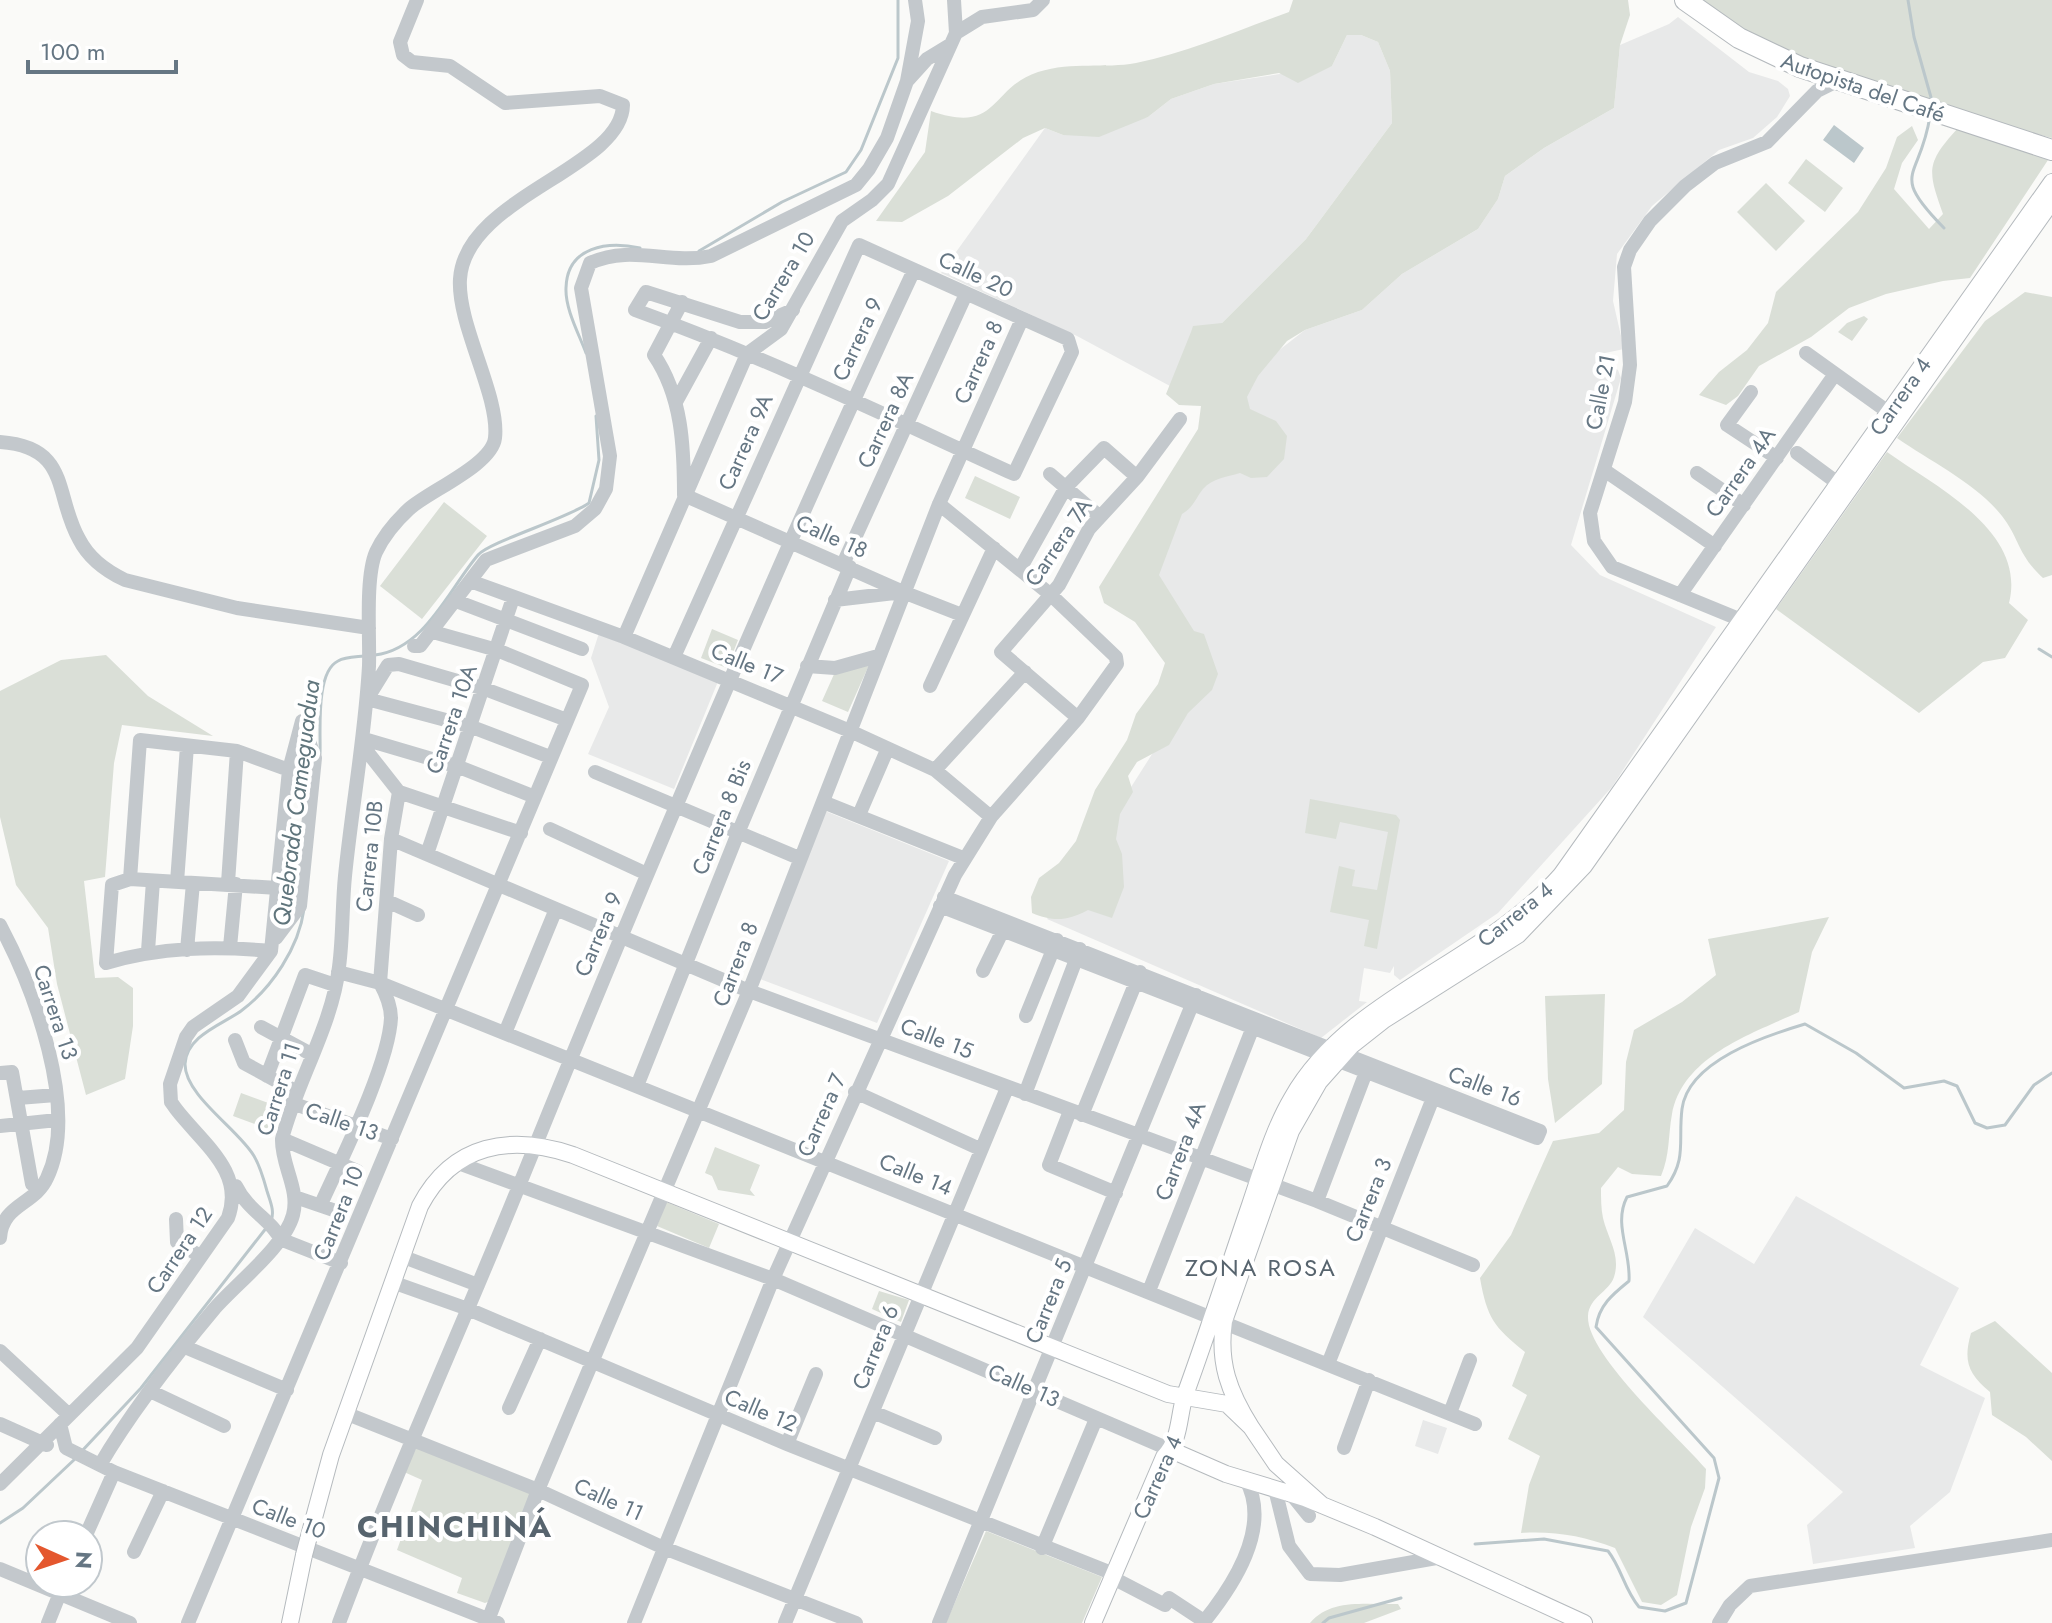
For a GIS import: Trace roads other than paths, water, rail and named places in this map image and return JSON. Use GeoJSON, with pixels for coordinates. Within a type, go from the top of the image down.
{"type":"FeatureCollection","features":[{"type":"Feature","properties":{"kind":"highway","name":"Autopista del Café"},"geometry":{"type":"LineString","coordinates":[[1685,0],[1739,38],[1805,69],[2052,150]]}},
{"type":"Feature","properties":{"kind":"main road","name":"Carrera 4"},"geometry":{"type":"LineString","coordinates":[[1749,623],[2051,190]]}},
{"type":"Feature","properties":{"kind":"main road","name":"Carrera 4"},"geometry":{"type":"LineString","coordinates":[[1093,1623],[1182,1421],[1176,1396],[1218,1318],[1265,1184],[1291,1098],[1333,1054],[1387,1012],[1504,945],[1552,904],[1607,836],[1839,484],[1894,416]]}},
{"type":"Feature","properties":{"kind":"main road"},"geometry":{"type":"LineString","coordinates":[[290,1623],[306,1547],[345,1413],[426,1194],[458,1163],[495,1146],[535,1144],[790,1241],[1052,1349],[1176,1396],[1211,1399],[1227,1404],[1251,1427],[1276,1464],[1316,1510]]}},
{"type":"Feature","properties":{"kind":"main road","name":"Carrera 4"},"geometry":{"type":"LineString","coordinates":[[1218,1318],[1223,1369],[1234,1399],[1251,1427]]}},
{"type":"Feature","properties":{"kind":"main road"},"geometry":{"type":"LineString","coordinates":[[1246,1480],[1263,1472],[1265,1449]]}},
{"type":"Feature","properties":{"kind":"main road","name":"Calle 13"},"geometry":{"type":"LineString","coordinates":[[1171,1450],[1292,1495],[1316,1510],[1442,1557],[1584,1623]]}},
{"type":"Feature","properties":{"kind":"street","name":"Carrera 11"},"geometry":{"type":"LineString","coordinates":[[295,1197],[281,1156],[282,1139],[337,978],[345,875],[367,699],[371,565],[389,531],[410,508],[488,454],[495,440],[495,420],[472,343],[460,279],[467,255],[477,238],[498,217],[549,178],[593,152],[615,132],[623,116],[623,105],[600,96],[505,103],[450,66],[412,62],[403,55],[400,42],[417,0]]}},
{"type":"Feature","properties":{"kind":"street"},"geometry":{"type":"LineString","coordinates":[[414,646],[420,646],[433,632],[486,560],[575,526],[595,509],[606,489],[610,456],[581,288],[590,263],[611,253],[695,260],[711,256],[856,185],[887,138],[907,81],[917,33],[915,0]]}},
{"type":"Feature","properties":{"kind":"street"},"geometry":{"type":"LineString","coordinates":[[953,39],[954,0]]}},
{"type":"Feature","properties":{"kind":"street"},"geometry":{"type":"LineString","coordinates":[[907,81],[970,22],[994,7],[1025,13],[1039,3]]}},
{"type":"Feature","properties":{"kind":"street","name":"Carrera 10"},"geometry":{"type":"LineString","coordinates":[[624,637],[747,354],[774,337],[793,310],[842,221],[872,200],[898,167],[921,107],[953,39]]}},
{"type":"Feature","properties":{"kind":"street"},"geometry":{"type":"LineString","coordinates":[[1805,69],[1811,81],[1807,101]]}},
{"type":"Feature","properties":{"kind":"street","name":"Calle 21"},"geometry":{"type":"LineString","coordinates":[[1749,623],[1612,567],[1598,551],[1590,528],[1590,513],[1625,402],[1630,365],[1623,275],[1630,250],[1665,205],[1701,172],[1767,142],[1817,91],[1839,80]]}},
{"type":"Feature","properties":{"kind":"street","name":"Calle 20"},"geometry":{"type":"LineString","coordinates":[[859,245],[1068,339],[1072,345],[1072,352],[1014,474],[963,451]]}},
{"type":"Feature","properties":{"kind":"street","name":"Carrera 9A"},"geometry":{"type":"LineString","coordinates":[[674,657],[859,245]]}},
{"type":"Feature","properties":{"kind":"street","name":"Carrera 9"},"geometry":{"type":"LineString","coordinates":[[339,1623],[411,1438],[520,1185],[674,805],[914,270]]}},
{"type":"Feature","properties":{"kind":"street"},"geometry":{"type":"LineString","coordinates":[[793,310],[765,322],[740,322],[646,292],[635,310],[711,338],[963,451]]}},
{"type":"Feature","properties":{"kind":"street","name":"Carrera 8A"},"geometry":{"type":"LineString","coordinates":[[846,565],[966,294]]}},
{"type":"Feature","properties":{"kind":"street"},"geometry":{"type":"LineString","coordinates":[[682,302],[654,355],[667,374],[676,402],[684,457],[684,495]]}},
{"type":"Feature","properties":{"kind":"street","name":"Carrera 8"},"geometry":{"type":"LineString","coordinates":[[491,1622],[538,1490],[749,991],[903,592],[1022,319]]}},
{"type":"Feature","properties":{"kind":"street"},"geometry":{"type":"LineString","coordinates":[[676,402],[711,338]]}},
{"type":"Feature","properties":{"kind":"street"},"geometry":{"type":"LineString","coordinates":[[1806,353],[1894,416]]}},
{"type":"Feature","properties":{"kind":"street","name":"Carrera 4A"},"geometry":{"type":"LineString","coordinates":[[1680,595],[1835,374]]}},
{"type":"Feature","properties":{"kind":"street"},"geometry":{"type":"LineString","coordinates":[[1751,392],[1727,425],[1777,458]]}},
{"type":"Feature","properties":{"kind":"street","name":"Carrera 7A"},"geometry":{"type":"LineString","coordinates":[[1025,672],[1001,652],[1051,595],[1099,516],[1137,477],[1180,419]]}},
{"type":"Feature","properties":{"kind":"street"},"geometry":{"type":"LineString","coordinates":[[0,442],[39,452],[55,470],[77,537],[109,572],[125,580],[237,608],[369,635]]}},
{"type":"Feature","properties":{"kind":"street"},"geometry":{"type":"LineString","coordinates":[[1020,569],[1066,487],[1104,448],[1137,477]]}},
{"type":"Feature","properties":{"kind":"street"},"geometry":{"type":"LineString","coordinates":[[1797,453],[1839,484]]}},
{"type":"Feature","properties":{"kind":"street"},"geometry":{"type":"LineString","coordinates":[[1604,470],[1715,546]]}},
{"type":"Feature","properties":{"kind":"street"},"geometry":{"type":"LineString","coordinates":[[1697,473],[1744,505]]}},
{"type":"Feature","properties":{"kind":"street"},"geometry":{"type":"LineString","coordinates":[[1050,474],[1099,516]]}},
{"type":"Feature","properties":{"kind":"street","name":"Calle 18"},"geometry":{"type":"LineString","coordinates":[[684,495],[962,615]]}},
{"type":"Feature","properties":{"kind":"street"},"geometry":{"type":"LineString","coordinates":[[939,504],[1051,595]]}},
{"type":"Feature","properties":{"kind":"street"},"geometry":{"type":"LineString","coordinates":[[930,686],[994,548]]}},
{"type":"Feature","properties":{"kind":"street","name":"Carrera 8 Bis"},"geometry":{"type":"LineString","coordinates":[[637,1086],[835,600],[846,565]]}},
{"type":"Feature","properties":{"kind":"street","name":"Calle 17"},"geometry":{"type":"LineString","coordinates":[[470,581],[624,637],[791,704],[935,770],[991,817]]}},
{"type":"Feature","properties":{"kind":"street"},"geometry":{"type":"LineString","coordinates":[[835,600],[903,592]]}},
{"type":"Feature","properties":{"kind":"street","name":"Carrera 7"},"geometry":{"type":"LineString","coordinates":[[634,1623],[773,1279],[963,858],[991,817],[1078,718],[1117,664],[1116,657],[1051,595]]}},
{"type":"Feature","properties":{"kind":"street","name":"Carrera 10A"},"geometry":{"type":"LineString","coordinates":[[427,854],[459,767],[513,598]]}},
{"type":"Feature","properties":{"kind":"street"},"geometry":{"type":"LineString","coordinates":[[456,601],[582,649]]}},
{"type":"Feature","properties":{"kind":"street"},"geometry":{"type":"LineString","coordinates":[[433,632],[497,650]]}},
{"type":"Feature","properties":{"kind":"street","name":"Carrera 10"},"geometry":{"type":"LineString","coordinates":[[188,1623],[582,685],[497,650]]}},
{"type":"Feature","properties":{"kind":"street"},"geometry":{"type":"LineString","coordinates":[[807,666],[835,668],[878,656]]}},
{"type":"Feature","properties":{"kind":"street"},"geometry":{"type":"LineString","coordinates":[[550,757],[472,727],[367,699],[388,665],[399,664],[485,689],[567,720]]}},
{"type":"Feature","properties":{"kind":"street"},"geometry":{"type":"LineString","coordinates":[[935,770],[1025,672],[1078,718]]}},
{"type":"Feature","properties":{"kind":"street"},"geometry":{"type":"LineString","coordinates":[[273,946],[289,770],[302,721],[314,750],[300,906],[296,911],[273,946],[238,996],[193,1027],[182,1045],[170,1084],[171,1102],[232,1179],[250,1209],[274,1231],[341,1263]]}},
{"type":"Feature","properties":{"kind":"street"},"geometry":{"type":"LineString","coordinates":[[130,879],[140,740],[237,751],[289,770]]}},
{"type":"Feature","properties":{"kind":"street"},"geometry":{"type":"LineString","coordinates":[[363,742],[459,767],[535,797]]}},
{"type":"Feature","properties":{"kind":"street","name":"Carrera 10B"},"geometry":{"type":"LineString","coordinates":[[363,742],[399,792],[391,839],[380,983]]}},
{"type":"Feature","properties":{"kind":"street"},"geometry":{"type":"LineString","coordinates":[[177,882],[187,746]]}},
{"type":"Feature","properties":{"kind":"street"},"geometry":{"type":"LineString","coordinates":[[294,749],[314,750]]}},
{"type":"Feature","properties":{"kind":"street"},"geometry":{"type":"LineString","coordinates":[[859,815],[887,750]]}},
{"type":"Feature","properties":{"kind":"street"},"geometry":{"type":"LineString","coordinates":[[230,947],[237,751]]}},
{"type":"Feature","properties":{"kind":"street"},"geometry":{"type":"LineString","coordinates":[[595,772],[799,858]]}},
{"type":"Feature","properties":{"kind":"street"},"geometry":{"type":"LineString","coordinates":[[399,792],[521,833]]}},
{"type":"Feature","properties":{"kind":"street"},"geometry":{"type":"LineString","coordinates":[[823,802],[963,858]]}},
{"type":"Feature","properties":{"kind":"street"},"geometry":{"type":"LineString","coordinates":[[550,829],[647,874]]}},
{"type":"Feature","properties":{"kind":"street","name":"Calle 15"},"geometry":{"type":"LineString","coordinates":[[391,839],[749,991],[1317,1201],[1473,1265]]}},
{"type":"Feature","properties":{"kind":"street"},"geometry":{"type":"LineString","coordinates":[[273,946],[148,951],[106,963],[112,885],[130,879],[278,888]]}},
{"type":"Feature","properties":{"kind":"street"},"geometry":{"type":"LineString","coordinates":[[148,951],[153,881]]}},
{"type":"Feature","properties":{"kind":"street"},"geometry":{"type":"LineString","coordinates":[[187,950],[193,883]]}},
{"type":"Feature","properties":{"kind":"street"},"geometry":{"type":"LineString","coordinates":[[387,901],[418,915]]}},
{"type":"Feature","properties":{"kind":"street","name":"Calle 16"},"geometry":{"type":"LineString","coordinates":[[942,901],[1003,930],[1056,944]]}},
{"type":"Feature","properties":{"kind":"street","name":"Calle 16"},"geometry":{"type":"LineString","coordinates":[[942,901],[1138,976],[1333,1054],[1540,1131],[1537,1138],[1366,1072],[1333,1054],[1253,1027],[1194,999]]}},
{"type":"Feature","properties":{"kind":"street"},"geometry":{"type":"LineString","coordinates":[[277,904],[286,911],[296,911]]}},
{"type":"Feature","properties":{"kind":"street"},"geometry":{"type":"LineString","coordinates":[[505,1033],[556,909]]}},
{"type":"Feature","properties":{"kind":"street","name":"Carrera 13"},"geometry":{"type":"LineString","coordinates":[[0,925],[47,1041],[57,1120],[48,1178],[6,1215],[0,1238]]}},
{"type":"Feature","properties":{"kind":"street"},"geometry":{"type":"LineString","coordinates":[[983,971],[1003,930]]}},
{"type":"Feature","properties":{"kind":"street"},"geometry":{"type":"LineString","coordinates":[[1026,1016],[1056,944]]}},
{"type":"Feature","properties":{"kind":"street"},"geometry":{"type":"LineString","coordinates":[[1025,1094],[1079,953]]}},
{"type":"Feature","properties":{"kind":"street","name":"Calle 14"},"geometry":{"type":"LineString","coordinates":[[280,1041],[305,975],[380,983],[1475,1424]]}},
{"type":"Feature","properties":{"kind":"street"},"geometry":{"type":"LineString","coordinates":[[1116,1193],[1049,1165],[1138,976]]}},
{"type":"Feature","properties":{"kind":"street"},"geometry":{"type":"LineString","coordinates":[[321,1204],[356,1127],[391,1023],[389,1002],[380,983]]}},
{"type":"Feature","properties":{"kind":"street","name":"Carrera 5"},"geometry":{"type":"LineString","coordinates":[[939,1623],[1194,999]]}},
{"type":"Feature","properties":{"kind":"street"},"geometry":{"type":"LineString","coordinates":[[261,1027],[280,1041],[311,1054]]}},
{"type":"Feature","properties":{"kind":"street","name":"Carrera 4A"},"geometry":{"type":"LineString","coordinates":[[1149,1291],[1253,1027]]}},
{"type":"Feature","properties":{"kind":"street","name":"Calle 13"},"geometry":{"type":"LineString","coordinates":[[235,1040],[244,1063],[295,1098],[356,1127],[392,1139]]}},
{"type":"Feature","properties":{"kind":"street"},"geometry":{"type":"LineString","coordinates":[[267,1076],[280,1041]]}},
{"type":"Feature","properties":{"kind":"street"},"geometry":{"type":"LineString","coordinates":[[6,1072],[18,1098],[32,1184]]}},
{"type":"Feature","properties":{"kind":"street"},"geometry":{"type":"LineString","coordinates":[[1317,1201],[1366,1072]]}},
{"type":"Feature","properties":{"kind":"street","name":"Carrera 6"},"geometry":{"type":"LineString","coordinates":[[785,1623],[1007,1088]]}},
{"type":"Feature","properties":{"kind":"street"},"geometry":{"type":"LineString","coordinates":[[855,1092],[980,1149]]}},
{"type":"Feature","properties":{"kind":"street"},"geometry":{"type":"LineString","coordinates":[[18,1098],[56,1095]]}},
{"type":"Feature","properties":{"kind":"street","name":"Carrera 3"},"geometry":{"type":"LineString","coordinates":[[1328,1364],[1433,1098]]}},
{"type":"Feature","properties":{"kind":"street"},"geometry":{"type":"LineString","coordinates":[[0,1126],[57,1120]]}},
{"type":"Feature","properties":{"kind":"street"},"geometry":{"type":"LineString","coordinates":[[282,1139],[357,1171]]}},
{"type":"Feature","properties":{"kind":"street","name":"Calle 13"},"geometry":{"type":"LineString","coordinates":[[458,1163],[773,1279],[1036,1389],[1096,1419],[1171,1450]]}},
{"type":"Feature","properties":{"kind":"street","name":"Carrera 12"},"geometry":{"type":"LineString","coordinates":[[0,1484],[137,1348],[228,1218],[233,1203],[232,1179]]}},
{"type":"Feature","properties":{"kind":"street"},"geometry":{"type":"LineString","coordinates":[[94,1462],[241,1279],[274,1231],[294,1213],[295,1197],[336,1211]]}},
{"type":"Feature","properties":{"kind":"street"},"geometry":{"type":"LineString","coordinates":[[176,1219],[177,1242],[200,1256]]}},
{"type":"Feature","properties":{"kind":"street"},"geometry":{"type":"LineString","coordinates":[[401,1256],[478,1285]]}},
{"type":"Feature","properties":{"kind":"street","name":"Calle 12"},"geometry":{"type":"LineString","coordinates":[[392,1282],[468,1309],[718,1416],[1114,1576],[1165,1605],[1169,1598],[1203,1622]]}},
{"type":"Feature","properties":{"kind":"street"},"geometry":{"type":"LineString","coordinates":[[509,1408],[540,1339]]}},
{"type":"Feature","properties":{"kind":"street"},"geometry":{"type":"LineString","coordinates":[[185,1347],[287,1390]]}},
{"type":"Feature","properties":{"kind":"street"},"geometry":{"type":"LineString","coordinates":[[0,1351],[64,1419],[70,1450]]}},
{"type":"Feature","properties":{"kind":"street"},"geometry":{"type":"LineString","coordinates":[[1450,1413],[1470,1360]]}},
{"type":"Feature","properties":{"kind":"street"},"geometry":{"type":"LineString","coordinates":[[787,1444],[816,1374]]}},
{"type":"Feature","properties":{"kind":"street"},"geometry":{"type":"LineString","coordinates":[[1344,1448],[1369,1380]]}},
{"type":"Feature","properties":{"kind":"street"},"geometry":{"type":"LineString","coordinates":[[152,1392],[224,1426]]}},
{"type":"Feature","properties":{"kind":"street"},"geometry":{"type":"LineString","coordinates":[[873,1412],[935,1438]]}},
{"type":"Feature","properties":{"kind":"street","name":"Calle 11"},"geometry":{"type":"LineString","coordinates":[[345,1413],[538,1490],[664,1548],[856,1623]]}},
{"type":"Feature","properties":{"kind":"street"},"geometry":{"type":"LineString","coordinates":[[1042,1548],[1096,1419]]}},
{"type":"Feature","properties":{"kind":"street","name":"Calle 10"},"geometry":{"type":"LineString","coordinates":[[0,1424],[40,1444],[70,1450],[114,1472],[491,1622]]}},
{"type":"Feature","properties":{"kind":"street"},"geometry":{"type":"LineString","coordinates":[[93,1519],[114,1472]]}},
{"type":"Feature","properties":{"kind":"street"},"geometry":{"type":"LineString","coordinates":[[1203,1622],[1232,1580],[1252,1533],[1255,1505],[1246,1480]]}},
{"type":"Feature","properties":{"kind":"street"},"geometry":{"type":"LineString","coordinates":[[1275,1489],[1289,1546],[1310,1574],[1340,1575],[1442,1557]]}},
{"type":"Feature","properties":{"kind":"street"},"geometry":{"type":"LineString","coordinates":[[134,1552],[163,1491]]}},
{"type":"Feature","properties":{"kind":"street"},"geometry":{"type":"LineString","coordinates":[[1719,1623],[1739,1594],[1763,1583],[2052,1540]]}},
{"type":"Feature","properties":{"kind":"street"},"geometry":{"type":"LineString","coordinates":[[0,1569],[24,1576]]}},
{"type":"Feature","properties":{"kind":"street"},"geometry":{"type":"LineString","coordinates":[[48,1623],[58,1599]]}},
{"type":"Feature","properties":{"kind":"street"},"geometry":{"type":"LineString","coordinates":[[82,1599],[122,1621]]}},
{"type":"Feature","properties":{"kind":"waterway","name":"Quebrada Cameguadua"},"geometry":{"type":"LineString","coordinates":[[699,251],[782,202],[846,172],[861,150],[898,58],[898,0]]}},
{"type":"Feature","properties":{"kind":"waterway"},"geometry":{"type":"LineString","coordinates":[[1908,0],[1914,37],[1932,101]]}},
{"type":"Feature","properties":{"kind":"waterway"},"geometry":{"type":"LineString","coordinates":[[1930,116],[1912,175],[1912,185],[1917,196],[1944,228]]}},
{"type":"Feature","properties":{"kind":"waterway","name":"Quebrada Cameguadua"},"geometry":{"type":"LineString","coordinates":[[586,353],[566,296],[568,274],[573,263],[581,255],[603,247],[640,248]]}},
{"type":"Feature","properties":{"kind":"waterway","name":"Quebrada Cameguadua"},"geometry":{"type":"LineString","coordinates":[[375,655],[393,650],[422,630],[478,555],[485,550],[589,503],[599,460],[596,416]]}},
{"type":"Feature","properties":{"kind":"waterway"},"geometry":{"type":"LineString","coordinates":[[2039,649],[2052,657]]}},
{"type":"Feature","properties":{"kind":"waterway","name":"Quebrada Cameguadua"},"geometry":{"type":"LineString","coordinates":[[320,754],[322,690],[326,677],[338,661],[364,656]]}},
{"type":"Feature","properties":{"kind":"waterway","name":"Quebrada Cameguadua"},"geometry":{"type":"LineString","coordinates":[[271,1221],[272,1206],[256,1160],[194,1088],[185,1064],[187,1054],[198,1038],[241,1011],[273,979],[290,952],[304,909]]}},
{"type":"Feature","properties":{"kind":"waterway"},"geometry":{"type":"LineString","coordinates":[[1475,1544],[1544,1539],[1608,1551],[1639,1607],[1665,1611],[1686,1603],[1719,1478],[1714,1458],[1596,1327],[1604,1306],[1629,1281],[1622,1228],[1627,1197],[1667,1186],[1679,1158],[1682,1109],[1687,1092],[1713,1064],[1750,1044],[1805,1024],[1856,1053],[1904,1088],[1944,1081],[1957,1086],[1975,1123],[1987,1128],[2005,1125],[2034,1085],[2052,1073]]}},
{"type":"Feature","properties":{"kind":"waterway","name":"Quebrada Cameguadua"},"geometry":{"type":"LineString","coordinates":[[81,1452],[141,1388],[267,1227]]}},
{"type":"Feature","properties":{"kind":"waterway","name":"Quebrada Cameguadua"},"geometry":{"type":"LineString","coordinates":[[0,1523],[23,1508],[76,1458]]}},
{"type":"Feature","properties":{"kind":"waterway"},"geometry":{"type":"LineString","coordinates":[[1323,1623],[1329,1618],[1401,1598]]}},
{"type":"Feature","properties":{"kind":"district","name":"ZONA ROSA"},"geometry":{"type":"Point","coordinates":[1261,1267]}},
{"type":"Feature","properties":{"kind":"district","name":"CHINCHINÁ"},"geometry":{"type":"Point","coordinates":[455,1526]}}]}
